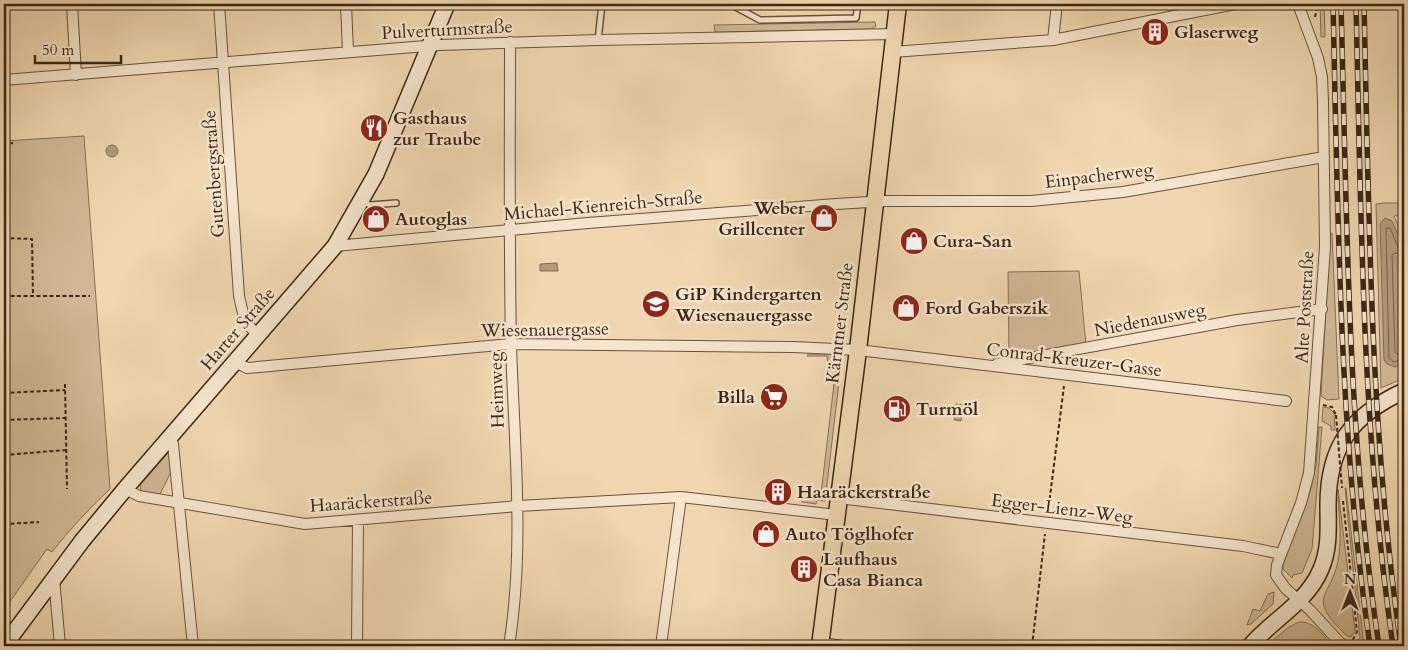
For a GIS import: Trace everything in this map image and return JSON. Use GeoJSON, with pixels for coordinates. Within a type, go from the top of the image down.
{"type":"FeatureCollection","features":[{"type":"Feature","properties":{"kind":"main road","name":"Harter Straße"},"geometry":{"type":"LineString","coordinates":[[4,646],[54,578],[124,489],[335,246],[376,174],[447,4]]}},
{"type":"Feature","properties":{"kind":"main road","name":"Kärntner Straße"},"geometry":{"type":"LineString","coordinates":[[820,645],[858,350],[898,4]]}},
{"type":"Feature","properties":{"kind":"main road"},"geometry":{"type":"LineString","coordinates":[[1250,646],[1299,601],[1316,579],[1326,552],[1329,479],[1340,445],[1365,414],[1404,391]]}},
{"type":"Feature","properties":{"kind":"street"},"geometry":{"type":"LineString","coordinates":[[72,4],[76,75]]}},
{"type":"Feature","properties":{"kind":"street","name":"Gutenbergstraße"},"geometry":{"type":"LineString","coordinates":[[219,4],[239,296],[245,322],[258,335]]}},
{"type":"Feature","properties":{"kind":"street"},"geometry":{"type":"LineString","coordinates":[[346,4],[348,52]]}},
{"type":"Feature","properties":{"kind":"street"},"geometry":{"type":"LineString","coordinates":[[1053,40],[1058,4]]}},
{"type":"Feature","properties":{"kind":"street"},"geometry":{"type":"LineString","coordinates":[[892,52],[1053,40],[1235,4]]}},
{"type":"Feature","properties":{"kind":"street","name":"Alte Poststraße"},"geometry":{"type":"LineString","coordinates":[[1298,4],[1315,48],[1322,77],[1325,238],[1322,309],[1309,473],[1301,503],[1277,565],[1276,575],[1286,589],[1299,601]]}},
{"type":"Feature","properties":{"kind":"street","name":"Pulverturmstraße"},"geometry":{"type":"LineString","coordinates":[[4,80],[223,61],[430,46],[510,42],[894,34]]}},
{"type":"Feature","properties":{"kind":"street","name":"Heimweg"},"geometry":{"type":"LineString","coordinates":[[509,646],[514,618],[518,506],[511,344],[510,42]]}},
{"type":"Feature","properties":{"kind":"street","name":"Einpacherweg"},"geometry":{"type":"LineString","coordinates":[[875,202],[1032,201],[1124,192],[1324,157]]}},
{"type":"Feature","properties":{"kind":"street","name":"Michael-Kienreich-Straße"},"geometry":{"type":"LineString","coordinates":[[335,246],[511,230],[875,202]]}},
{"type":"Feature","properties":{"kind":"street","name":"Niedenausweg"},"geometry":{"type":"LineString","coordinates":[[984,366],[1237,320],[1322,309]]}},
{"type":"Feature","properties":{"kind":"street","name":"Wiesenauergasse"},"geometry":{"type":"LineString","coordinates":[[235,362],[247,368],[511,344],[793,347],[858,350]]}},
{"type":"Feature","properties":{"kind":"street","name":"Conrad-Kreuzer-Gasse"},"geometry":{"type":"LineString","coordinates":[[858,350],[1286,401]]}},
{"type":"Feature","properties":{"kind":"street"},"geometry":{"type":"LineString","coordinates":[[170,436],[173,444],[193,646]]}},
{"type":"Feature","properties":{"kind":"street","name":"Haaräckerstraße"},"geometry":{"type":"LineString","coordinates":[[124,489],[139,496],[305,524],[518,506],[681,498],[837,515]]}},
{"type":"Feature","properties":{"kind":"street"},"geometry":{"type":"LineString","coordinates":[[662,646],[681,498]]}},
{"type":"Feature","properties":{"kind":"street","name":"Egger-Lienz-Weg"},"geometry":{"type":"LineString","coordinates":[[838,498],[1257,548],[1281,554]]}},
{"type":"Feature","properties":{"kind":"street"},"geometry":{"type":"LineString","coordinates":[[357,646],[358,520]]}},
{"type":"Feature","properties":{"kind":"street"},"geometry":{"type":"LineString","coordinates":[[54,578],[60,646]]}},
{"type":"Feature","properties":{"kind":"street"},"geometry":{"type":"LineString","coordinates":[[1299,601],[1342,646]]}},
{"type":"Feature","properties":{"kind":"street"},"geometry":{"type":"LineString","coordinates":[[820,645],[844,646]]}},
{"type":"Feature","properties":{"kind":"lane"},"geometry":{"type":"LineString","coordinates":[[598,40],[602,4]]}},
{"type":"Feature","properties":{"kind":"lane"},"geometry":{"type":"LineString","coordinates":[[730,4],[760,20],[856,18],[858,4]]}},
{"type":"Feature","properties":{"kind":"lane"},"geometry":{"type":"LineString","coordinates":[[361,200],[370,205],[396,203]]}},
{"type":"Feature","properties":{"kind":"path"},"geometry":{"type":"LineString","coordinates":[[4,144],[14,143]]}},
{"type":"Feature","properties":{"kind":"path"},"geometry":{"type":"LineString","coordinates":[[4,238],[32,240],[34,297]]}},
{"type":"Feature","properties":{"kind":"path"},"geometry":{"type":"LineString","coordinates":[[4,296],[90,296]]}},
{"type":"Feature","properties":{"kind":"path"},"geometry":{"type":"LineString","coordinates":[[1032,646],[1065,375]]}},
{"type":"Feature","properties":{"kind":"path"},"geometry":{"type":"LineString","coordinates":[[64,384],[67,489]]}},
{"type":"Feature","properties":{"kind":"path"},"geometry":{"type":"LineString","coordinates":[[4,393],[65,390]]}},
{"type":"Feature","properties":{"kind":"path"},"geometry":{"type":"LineString","coordinates":[[1320,405],[1332,407],[1336,415],[1357,632],[1356,638],[1342,646]]}},
{"type":"Feature","properties":{"kind":"path"},"geometry":{"type":"LineString","coordinates":[[4,420],[66,418]]}},
{"type":"Feature","properties":{"kind":"path"},"geometry":{"type":"LineString","coordinates":[[4,455],[66,450]]}},
{"type":"Feature","properties":{"kind":"path"},"geometry":{"type":"LineString","coordinates":[[4,524],[39,522]]}},
{"type":"Feature","properties":{"kind":"path"},"geometry":{"type":"LineString","coordinates":[[4,602],[9,606]]}},
{"type":"Feature","properties":{"kind":"path"},"geometry":{"type":"LineString","coordinates":[[1250,646],[1302,646]]}},
{"type":"Feature","properties":{"kind":"shaded area"},"geometry":{"type":"Polygon","coordinates":[[[1320,4],[1324,4],[1325,37],[1321,37],[1320,4]]]}},
{"type":"Feature","properties":{"kind":"shaded area"},"geometry":{"type":"Polygon","coordinates":[[[875,22],[876,26],[872,29],[715,32],[714,25],[875,22]]]}},
{"type":"Feature","properties":{"kind":"shaded area"},"geometry":{"type":"Polygon","coordinates":[[[84,136],[110,489],[80,519],[52,552],[47,549],[4,610],[4,141],[84,136]]]}},
{"type":"Feature","properties":{"kind":"shaded area"},"geometry":{"type":"Polygon","coordinates":[[[1404,203],[1404,215],[1394,216],[1404,240],[1404,378],[1381,388],[1376,204],[1404,203]]]}},
{"type":"Feature","properties":{"kind":"shaded area"},"geometry":{"type":"Polygon","coordinates":[[[1332,233],[1339,399],[1327,400],[1321,396],[1330,234],[1332,233]]]}},
{"type":"Feature","properties":{"kind":"shaded area"},"geometry":{"type":"Polygon","coordinates":[[[1079,271],[1086,345],[1009,356],[1008,272],[1079,271]]]}},
{"type":"Feature","properties":{"kind":"shaded area"},"geometry":{"type":"Polygon","coordinates":[[[808,354],[840,354],[842,357],[825,501],[817,500],[816,504],[802,502],[800,498],[801,491],[821,494],[836,367],[828,366],[827,356],[807,356],[808,354]]]}},
{"type":"Feature","properties":{"kind":"shaded area"},"geometry":{"type":"Polygon","coordinates":[[[1323,407],[1329,408],[1334,413],[1335,430],[1331,430],[1331,426],[1322,421],[1323,407]]]}},
{"type":"Feature","properties":{"kind":"shaded area"},"geometry":{"type":"Polygon","coordinates":[[[1319,427],[1322,427],[1312,549],[1302,573],[1293,575],[1292,578],[1283,569],[1283,562],[1310,492],[1316,465],[1319,427]]]}},
{"type":"Feature","properties":{"kind":"shaded area"},"geometry":{"type":"Polygon","coordinates":[[[169,452],[172,470],[159,496],[141,492],[140,485],[169,452]]]}},
{"type":"Feature","properties":{"kind":"shaded area"},"geometry":{"type":"Polygon","coordinates":[[[1345,488],[1364,646],[1352,646],[1360,638],[1345,488]]]}},
{"type":"Feature","properties":{"kind":"shaded area"},"geometry":{"type":"Polygon","coordinates":[[[1338,489],[1355,631],[1351,637],[1347,636],[1334,622],[1326,612],[1324,604],[1324,596],[1336,569],[1340,547],[1338,489]]]}},
{"type":"Feature","properties":{"kind":"shaded area"},"geometry":{"type":"Polygon","coordinates":[[[1274,592],[1273,604],[1251,624],[1247,625],[1253,609],[1260,611],[1268,594],[1274,592]]]}},
{"type":"Feature","properties":{"kind":"shaded area"},"geometry":{"type":"Polygon","coordinates":[[[1299,622],[1313,626],[1331,646],[1301,643],[1285,645],[1272,641],[1289,627],[1299,622]]]}},
{"type":"Feature","properties":{"kind":"water"},"geometry":{"type":"Polygon","coordinates":[[[110,145],[114,145],[118,151],[114,157],[110,157],[106,153],[106,149],[110,145]]]}},
{"type":"Feature","properties":{"kind":"water"},"geometry":{"type":"Polygon","coordinates":[[[1385,218],[1392,221],[1404,249],[1404,363],[1395,367],[1387,364],[1384,360],[1380,224],[1385,218]]]}},
{"type":"Feature","properties":{"kind":"water"},"geometry":{"type":"Polygon","coordinates":[[[557,263],[558,271],[540,271],[540,264],[557,263]]]}},
{"type":"Feature","properties":{"kind":"water"},"geometry":{"type":"Polygon","coordinates":[[[956,404],[963,405],[961,421],[954,420],[956,404]]]}},
{"type":"Feature","properties":{"kind":"railway"},"geometry":{"type":"LineString","coordinates":[[1333,4],[1339,245],[1346,406],[1352,486],[1370,646]]}},
{"type":"Feature","properties":{"kind":"railway"},"geometry":{"type":"LineString","coordinates":[[1341,4],[1347,245],[1354,406],[1368,566],[1379,646]]}},
{"type":"Feature","properties":{"kind":"railway"},"geometry":{"type":"LineString","coordinates":[[1356,4],[1362,245],[1369,406],[1375,486],[1393,646]]}},
{"type":"Feature","properties":{"kind":"railway"},"geometry":{"type":"LineString","coordinates":[[1364,4],[1370,245],[1377,406],[1383,486],[1401,646]]}},
{"type":"Feature","properties":{"kind":"place","name":"Glaserweg"},"geometry":{"type":"Point","coordinates":[1155,32]}},
{"type":"Feature","properties":{"kind":"place","name":"Gasthaus zur Traube"},"geometry":{"type":"Point","coordinates":[374,128]}},
{"type":"Feature","properties":{"kind":"place","name":"Weber Grillcenter"},"geometry":{"type":"Point","coordinates":[824,218]}},
{"type":"Feature","properties":{"kind":"place","name":"Autoglas"},"geometry":{"type":"Point","coordinates":[376,219]}},
{"type":"Feature","properties":{"kind":"place","name":"Cura-San"},"geometry":{"type":"Point","coordinates":[914,241]}},
{"type":"Feature","properties":{"kind":"place","name":"GiP Kindergarten Wiesenauergasse"},"geometry":{"type":"Point","coordinates":[656,304]}},
{"type":"Feature","properties":{"kind":"place","name":"Ford Gaberszik"},"geometry":{"type":"Point","coordinates":[906,308]}},
{"type":"Feature","properties":{"kind":"place","name":"Billa"},"geometry":{"type":"Point","coordinates":[774,397]}},
{"type":"Feature","properties":{"kind":"place","name":"Turmöl"},"geometry":{"type":"Point","coordinates":[897,409]}},
{"type":"Feature","properties":{"kind":"place","name":"Haaräckerstraße"},"geometry":{"type":"Point","coordinates":[778,492]}},
{"type":"Feature","properties":{"kind":"place","name":"Auto Töglhofer"},"geometry":{"type":"Point","coordinates":[766,534]}},
{"type":"Feature","properties":{"kind":"place","name":"Laufhaus Casa Bianca"},"geometry":{"type":"Point","coordinates":[804,569]}}]}
